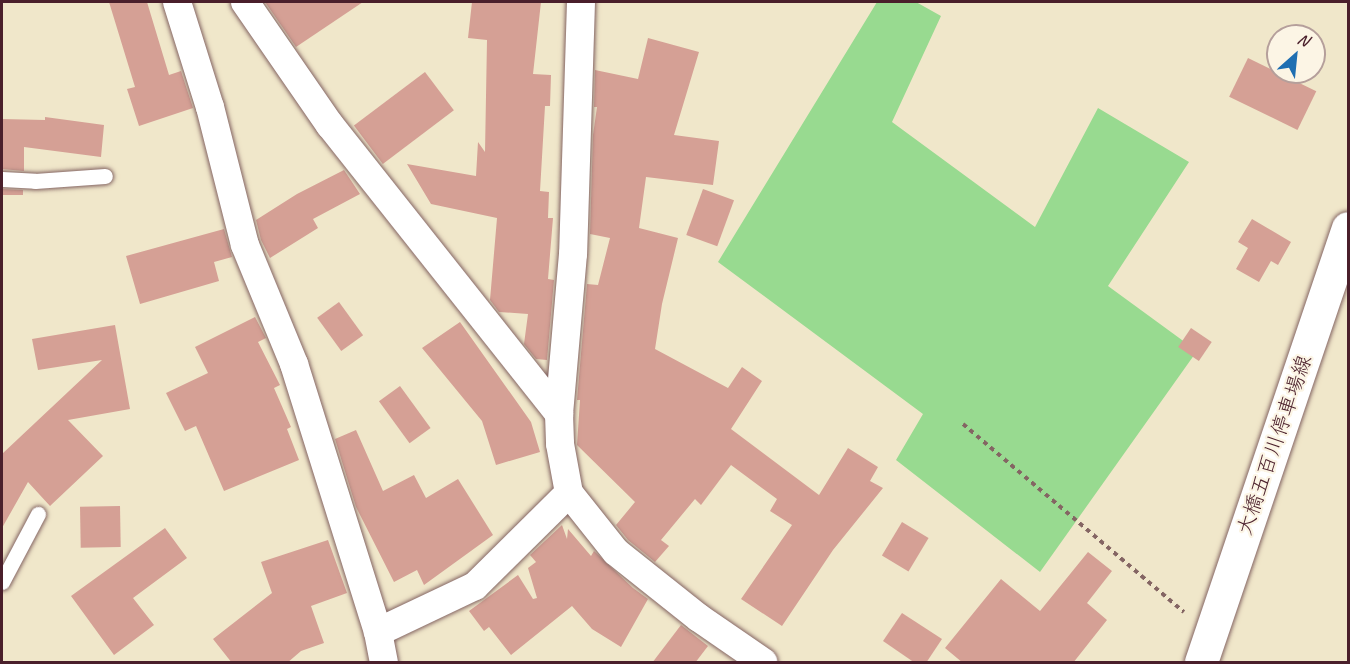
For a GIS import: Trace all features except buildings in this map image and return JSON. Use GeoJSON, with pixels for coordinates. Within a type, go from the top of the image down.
{"type":"FeatureCollection","features":[{"type":"Feature","properties":{"kind":"main road","name":"大橋五百川停車場線"},"geometry":{"type":"LineString","coordinates":[[1205,649],[1348,228]]}},
{"type":"Feature","properties":{"kind":"street"},"geometry":{"type":"LineString","coordinates":[[177,2],[210,107],[245,244],[294,364],[378,632],[384,663]]}},
{"type":"Feature","properties":{"kind":"street"},"geometry":{"type":"LineString","coordinates":[[244,2],[330,125],[559,414]]}},
{"type":"Feature","properties":{"kind":"street"},"geometry":{"type":"LineString","coordinates":[[581,2],[573,254],[559,414],[560,444],[569,493],[616,552],[699,618],[763,663]]}},
{"type":"Feature","properties":{"kind":"street"},"geometry":{"type":"LineString","coordinates":[[378,632],[475,586],[569,493]]}},
{"type":"Feature","properties":{"kind":"lane"},"geometry":{"type":"LineString","coordinates":[[2,179],[35,181],[105,176]]}},
{"type":"Feature","properties":{"kind":"lane"},"geometry":{"type":"LineString","coordinates":[[2,582],[38,514]]}},
{"type":"Feature","properties":{"kind":"path"},"geometry":{"type":"LineString","coordinates":[[963,424],[1205,649]]}},
{"type":"Feature","properties":{"kind":"green space"},"geometry":{"type":"Polygon","coordinates":[[[877,2],[916,2],[941,16],[892,122],[1035,227],[1098,108],[1189,162],[1108,286],[1197,351],[1040,572],[896,460],[923,414],[718,262],[877,2]]]}}]}
